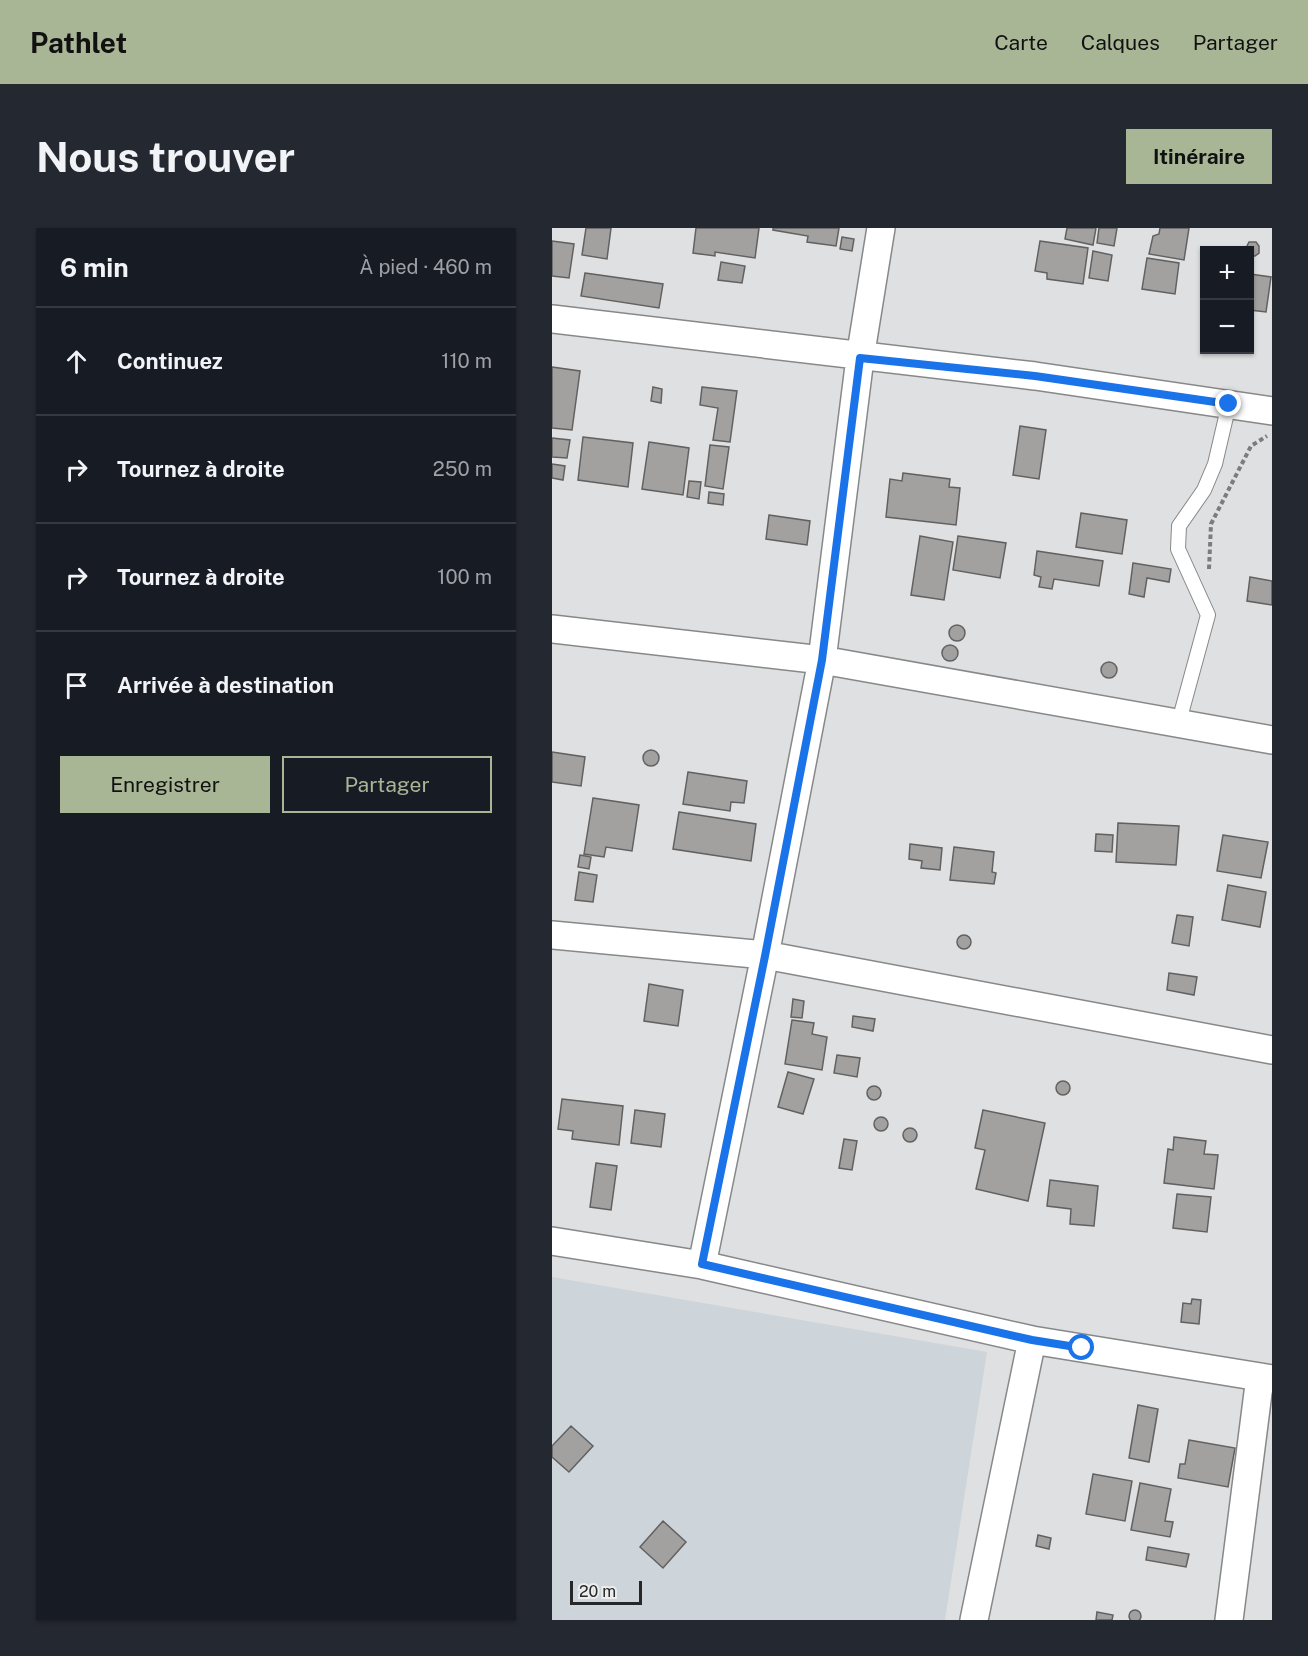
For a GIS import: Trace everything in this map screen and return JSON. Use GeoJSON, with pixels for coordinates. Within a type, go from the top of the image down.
{"type":"FeatureCollection","features":[{"type":"Feature","properties":{"kind":"street"},"geometry":{"type":"LineString","coordinates":[[702,1264],[822,660],[860,358],[881,228]]}},
{"type":"Feature","properties":{"kind":"street"},"geometry":{"type":"LineString","coordinates":[[552,319],[860,358],[1035,376],[1272,411]]}},
{"type":"Feature","properties":{"kind":"street"},"geometry":{"type":"LineString","coordinates":[[552,629],[822,660],[1272,740]]}},
{"type":"Feature","properties":{"kind":"street"},"geometry":{"type":"LineString","coordinates":[[552,935],[765,956],[1272,1050]]}},
{"type":"Feature","properties":{"kind":"street"},"geometry":{"type":"LineString","coordinates":[[552,1241],[702,1264],[1032,1340],[1266,1378],[1229,1620]]}},
{"type":"Feature","properties":{"kind":"street"},"geometry":{"type":"LineString","coordinates":[[974,1620],[1032,1340]]}},
{"type":"Feature","properties":{"kind":"lane"},"geometry":{"type":"LineString","coordinates":[[1178,725],[1208,615],[1178,549],[1179,526],[1204,490],[1211,473],[1229,404]]}},
{"type":"Feature","properties":{"kind":"path"},"geometry":{"type":"LineString","coordinates":[[1208,615],[1210,524],[1251,446],[1272,433]]}},
{"type":"Feature","properties":{"kind":"shaded area"},"geometry":{"type":"Polygon","coordinates":[[[552,1277],[987,1352],[945,1620],[552,1620],[552,1277]]]}},
{"type":"Feature","properties":{"kind":"building"},"geometry":{"type":"Polygon","coordinates":[[[586,228],[611,228],[607,259],[582,255],[586,228]]]}},
{"type":"Feature","properties":{"kind":"building"},"geometry":{"type":"Polygon","coordinates":[[[696,228],[759,228],[755,258],[715,252],[715,256],[693,253],[696,228]]]}},
{"type":"Feature","properties":{"kind":"building"},"geometry":{"type":"Polygon","coordinates":[[[773,228],[839,228],[836,246],[807,242],[808,236],[773,230],[773,228]]]}},
{"type":"Feature","properties":{"kind":"building"},"geometry":{"type":"Polygon","coordinates":[[[1067,228],[1096,228],[1093,245],[1065,239],[1067,228]]]}},
{"type":"Feature","properties":{"kind":"building"},"geometry":{"type":"Polygon","coordinates":[[[1099,228],[1117,228],[1114,246],[1097,243],[1099,228]]]}},
{"type":"Feature","properties":{"kind":"building"},"geometry":{"type":"Polygon","coordinates":[[[1160,228],[1189,228],[1184,260],[1149,254],[1153,236],[1159,234],[1160,228]]]}},
{"type":"Feature","properties":{"kind":"building"},"geometry":{"type":"Polygon","coordinates":[[[842,237],[854,239],[852,251],[840,249],[842,237]]]}},
{"type":"Feature","properties":{"kind":"building"},"geometry":{"type":"Polygon","coordinates":[[[552,241],[574,244],[569,278],[552,276],[552,241]]]}},
{"type":"Feature","properties":{"kind":"building"},"geometry":{"type":"Polygon","coordinates":[[[1040,241],[1088,248],[1083,284],[1047,279],[1047,273],[1035,271],[1040,241]]]}},
{"type":"Feature","properties":{"kind":"building"},"geometry":{"type":"Polygon","coordinates":[[[1249,242],[1256,242],[1259,246],[1259,253],[1254,256],[1254,246],[1247,246],[1249,242]]]}},
{"type":"Feature","properties":{"kind":"building"},"geometry":{"type":"Polygon","coordinates":[[[1093,251],[1112,255],[1108,281],[1089,278],[1093,251]]]}},
{"type":"Feature","properties":{"kind":"building"},"geometry":{"type":"Polygon","coordinates":[[[1147,258],[1179,263],[1175,294],[1142,289],[1147,258]]]}},
{"type":"Feature","properties":{"kind":"building"},"geometry":{"type":"Polygon","coordinates":[[[721,262],[745,266],[742,283],[718,280],[721,262]]]}},
{"type":"Feature","properties":{"kind":"building"},"geometry":{"type":"Polygon","coordinates":[[[585,273],[663,284],[659,308],[581,296],[585,273]]]}},
{"type":"Feature","properties":{"kind":"building"},"geometry":{"type":"Polygon","coordinates":[[[1254,275],[1271,277],[1266,312],[1254,310],[1254,275]]]}},
{"type":"Feature","properties":{"kind":"building"},"geometry":{"type":"Polygon","coordinates":[[[552,367],[580,371],[572,430],[552,428],[552,367]]]}},
{"type":"Feature","properties":{"kind":"building"},"geometry":{"type":"Polygon","coordinates":[[[653,387],[662,389],[661,403],[651,401],[653,387]]]}},
{"type":"Feature","properties":{"kind":"building"},"geometry":{"type":"Polygon","coordinates":[[[702,387],[737,391],[730,442],[713,440],[718,408],[700,405],[702,387]]]}},
{"type":"Feature","properties":{"kind":"building"},"geometry":{"type":"Polygon","coordinates":[[[1020,426],[1046,430],[1039,479],[1013,475],[1020,426]]]}},
{"type":"Feature","properties":{"kind":"building"},"geometry":{"type":"Polygon","coordinates":[[[583,437],[633,443],[628,487],[578,480],[583,437]]]}},
{"type":"Feature","properties":{"kind":"building"},"geometry":{"type":"Polygon","coordinates":[[[552,438],[570,440],[567,458],[552,457],[552,438]]]}},
{"type":"Feature","properties":{"kind":"building"},"geometry":{"type":"Polygon","coordinates":[[[649,442],[689,448],[683,495],[642,489],[649,442]]]}},
{"type":"Feature","properties":{"kind":"building"},"geometry":{"type":"Polygon","coordinates":[[[710,445],[729,447],[723,489],[705,486],[710,445]]]}},
{"type":"Feature","properties":{"kind":"building"},"geometry":{"type":"Polygon","coordinates":[[[552,464],[565,466],[563,480],[552,478],[552,464]]]}},
{"type":"Feature","properties":{"kind":"building"},"geometry":{"type":"Polygon","coordinates":[[[903,473],[950,479],[949,487],[960,488],[956,525],[886,517],[890,479],[902,481],[903,473]]]}},
{"type":"Feature","properties":{"kind":"building"},"geometry":{"type":"Polygon","coordinates":[[[689,481],[701,482],[699,499],[687,497],[689,481]]]}},
{"type":"Feature","properties":{"kind":"building"},"geometry":{"type":"Polygon","coordinates":[[[709,492],[724,494],[723,505],[708,503],[709,492]]]}},
{"type":"Feature","properties":{"kind":"building"},"geometry":{"type":"Polygon","coordinates":[[[1081,513],[1127,520],[1122,554],[1076,547],[1081,513]]]}},
{"type":"Feature","properties":{"kind":"building"},"geometry":{"type":"Polygon","coordinates":[[[769,515],[810,521],[807,545],[766,539],[769,515]]]}},
{"type":"Feature","properties":{"kind":"building"},"geometry":{"type":"Polygon","coordinates":[[[920,536],[953,542],[944,600],[911,595],[920,536]]]}},
{"type":"Feature","properties":{"kind":"building"},"geometry":{"type":"Polygon","coordinates":[[[958,536],[1006,543],[1000,578],[953,570],[958,536]]]}},
{"type":"Feature","properties":{"kind":"building"},"geometry":{"type":"Polygon","coordinates":[[[1037,551],[1103,561],[1099,586],[1054,579],[1052,589],[1039,587],[1041,577],[1034,575],[1037,551]]]}},
{"type":"Feature","properties":{"kind":"building"},"geometry":{"type":"Polygon","coordinates":[[[1133,563],[1171,569],[1169,582],[1147,578],[1144,597],[1129,594],[1133,563]]]}},
{"type":"Feature","properties":{"kind":"building"},"geometry":{"type":"Polygon","coordinates":[[[1250,577],[1272,581],[1272,605],[1247,601],[1250,577]]]}},
{"type":"Feature","properties":{"kind":"building"},"geometry":{"type":"Polygon","coordinates":[[[957,625],[965,633],[957,641],[949,633],[957,625]]]}},
{"type":"Feature","properties":{"kind":"building"},"geometry":{"type":"Polygon","coordinates":[[[950,645],[958,653],[950,661],[942,653],[950,645]]]}},
{"type":"Feature","properties":{"kind":"building"},"geometry":{"type":"Polygon","coordinates":[[[1109,662],[1115,664],[1117,670],[1115,676],[1109,678],[1103,676],[1101,670],[1103,664],[1109,662]]]}},
{"type":"Feature","properties":{"kind":"building"},"geometry":{"type":"Polygon","coordinates":[[[651,750],[657,752],[659,758],[657,764],[651,766],[645,764],[643,758],[645,752],[651,750]]]}},
{"type":"Feature","properties":{"kind":"building"},"geometry":{"type":"Polygon","coordinates":[[[552,752],[585,757],[581,786],[552,782],[552,752]]]}},
{"type":"Feature","properties":{"kind":"building"},"geometry":{"type":"Polygon","coordinates":[[[688,772],[747,781],[744,803],[731,802],[730,811],[683,804],[688,772]]]}},
{"type":"Feature","properties":{"kind":"building"},"geometry":{"type":"Polygon","coordinates":[[[593,798],[639,805],[632,851],[606,847],[604,857],[584,854],[593,798]]]}},
{"type":"Feature","properties":{"kind":"building"},"geometry":{"type":"Polygon","coordinates":[[[679,812],[756,824],[751,861],[673,849],[679,812]]]}},
{"type":"Feature","properties":{"kind":"building"},"geometry":{"type":"Polygon","coordinates":[[[1118,823],[1179,826],[1176,865],[1116,862],[1118,823]]]}},
{"type":"Feature","properties":{"kind":"building"},"geometry":{"type":"Polygon","coordinates":[[[1096,834],[1113,835],[1112,852],[1095,851],[1096,834]]]}},
{"type":"Feature","properties":{"kind":"building"},"geometry":{"type":"Polygon","coordinates":[[[1223,835],[1268,842],[1261,878],[1217,871],[1223,835]]]}},
{"type":"Feature","properties":{"kind":"building"},"geometry":{"type":"Polygon","coordinates":[[[910,844],[942,848],[940,870],[921,868],[922,861],[909,859],[910,844]]]}},
{"type":"Feature","properties":{"kind":"building"},"geometry":{"type":"Polygon","coordinates":[[[954,847],[994,852],[992,872],[996,873],[994,884],[950,880],[954,847]]]}},
{"type":"Feature","properties":{"kind":"building"},"geometry":{"type":"Polygon","coordinates":[[[580,855],[591,857],[589,869],[578,867],[580,855]]]}},
{"type":"Feature","properties":{"kind":"building"},"geometry":{"type":"Polygon","coordinates":[[[579,872],[597,875],[593,902],[575,900],[579,872]]]}},
{"type":"Feature","properties":{"kind":"building"},"geometry":{"type":"Polygon","coordinates":[[[1228,885],[1266,892],[1260,927],[1222,920],[1228,885]]]}},
{"type":"Feature","properties":{"kind":"building"},"geometry":{"type":"Polygon","coordinates":[[[1177,915],[1193,917],[1189,946],[1172,943],[1177,915]]]}},
{"type":"Feature","properties":{"kind":"building"},"geometry":{"type":"Polygon","coordinates":[[[961,935],[967,935],[971,942],[967,949],[961,949],[957,945],[957,939],[961,935]]]}},
{"type":"Feature","properties":{"kind":"building"},"geometry":{"type":"Polygon","coordinates":[[[1169,973],[1197,977],[1194,995],[1167,990],[1169,973]]]}},
{"type":"Feature","properties":{"kind":"building"},"geometry":{"type":"Polygon","coordinates":[[[649,984],[683,990],[678,1026],[644,1021],[649,984]]]}},
{"type":"Feature","properties":{"kind":"building"},"geometry":{"type":"Polygon","coordinates":[[[793,999],[804,1001],[802,1018],[791,1017],[793,999]]]}},
{"type":"Feature","properties":{"kind":"building"},"geometry":{"type":"Polygon","coordinates":[[[853,1016],[875,1019],[873,1031],[852,1027],[853,1016]]]}},
{"type":"Feature","properties":{"kind":"building"},"geometry":{"type":"Polygon","coordinates":[[[792,1020],[814,1023],[812,1034],[827,1037],[822,1070],[785,1064],[792,1020]]]}},
{"type":"Feature","properties":{"kind":"building"},"geometry":{"type":"Polygon","coordinates":[[[837,1055],[860,1058],[857,1077],[834,1073],[837,1055]]]}},
{"type":"Feature","properties":{"kind":"building"},"geometry":{"type":"Polygon","coordinates":[[[788,1072],[814,1079],[803,1114],[778,1107],[788,1072]]]}},
{"type":"Feature","properties":{"kind":"building"},"geometry":{"type":"Polygon","coordinates":[[[1060,1081],[1066,1081],[1070,1088],[1066,1095],[1060,1095],[1056,1091],[1056,1085],[1060,1081]]]}},
{"type":"Feature","properties":{"kind":"building"},"geometry":{"type":"Polygon","coordinates":[[[871,1086],[877,1086],[881,1093],[877,1100],[871,1100],[867,1096],[867,1090],[871,1086]]]}},
{"type":"Feature","properties":{"kind":"building"},"geometry":{"type":"Polygon","coordinates":[[[562,1099],[623,1106],[619,1145],[572,1139],[573,1131],[558,1129],[562,1099]]]}},
{"type":"Feature","properties":{"kind":"building"},"geometry":{"type":"Polygon","coordinates":[[[635,1110],[665,1114],[661,1147],[631,1143],[635,1110]]]}},
{"type":"Feature","properties":{"kind":"building"},"geometry":{"type":"Polygon","coordinates":[[[983,1110],[1045,1123],[1028,1201],[976,1189],[985,1150],[975,1148],[983,1110]]]}},
{"type":"Feature","properties":{"kind":"building"},"geometry":{"type":"Polygon","coordinates":[[[878,1117],[884,1117],[888,1124],[884,1131],[878,1131],[874,1127],[874,1121],[878,1117]]]}},
{"type":"Feature","properties":{"kind":"building"},"geometry":{"type":"Polygon","coordinates":[[[907,1128],[913,1128],[917,1135],[913,1142],[907,1142],[903,1138],[903,1132],[907,1128]]]}},
{"type":"Feature","properties":{"kind":"building"},"geometry":{"type":"Polygon","coordinates":[[[1174,1137],[1206,1141],[1204,1154],[1218,1155],[1214,1189],[1164,1183],[1168,1149],[1173,1150],[1174,1137]]]}},
{"type":"Feature","properties":{"kind":"building"},"geometry":{"type":"Polygon","coordinates":[[[844,1139],[857,1141],[852,1170],[839,1168],[844,1139]]]}},
{"type":"Feature","properties":{"kind":"building"},"geometry":{"type":"Polygon","coordinates":[[[596,1163],[617,1166],[611,1210],[590,1207],[596,1163]]]}},
{"type":"Feature","properties":{"kind":"building"},"geometry":{"type":"Polygon","coordinates":[[[1050,1180],[1098,1186],[1094,1226],[1070,1224],[1071,1209],[1047,1206],[1050,1180]]]}},
{"type":"Feature","properties":{"kind":"building"},"geometry":{"type":"Polygon","coordinates":[[[1177,1194],[1211,1197],[1207,1232],[1173,1228],[1177,1194]]]}},
{"type":"Feature","properties":{"kind":"building"},"geometry":{"type":"Polygon","coordinates":[[[1192,1299],[1201,1300],[1199,1324],[1181,1322],[1183,1303],[1191,1304],[1192,1299]]]}},
{"type":"Feature","properties":{"kind":"building"},"geometry":{"type":"Polygon","coordinates":[[[1138,1405],[1158,1409],[1149,1462],[1129,1458],[1138,1405]]]}},
{"type":"Feature","properties":{"kind":"building"},"geometry":{"type":"Polygon","coordinates":[[[571,1426],[593,1446],[569,1472],[552,1457],[552,1446],[571,1426]]]}},
{"type":"Feature","properties":{"kind":"building"},"geometry":{"type":"Polygon","coordinates":[[[1189,1440],[1235,1448],[1228,1487],[1178,1478],[1180,1464],[1185,1464],[1189,1440]]]}},
{"type":"Feature","properties":{"kind":"building"},"geometry":{"type":"Polygon","coordinates":[[[1093,1474],[1132,1481],[1125,1521],[1086,1514],[1093,1474]]]}},
{"type":"Feature","properties":{"kind":"building"},"geometry":{"type":"Polygon","coordinates":[[[1140,1483],[1171,1489],[1165,1521],[1173,1522],[1170,1537],[1131,1530],[1140,1483]]]}},
{"type":"Feature","properties":{"kind":"building"},"geometry":{"type":"Polygon","coordinates":[[[663,1521],[686,1542],[663,1568],[640,1547],[663,1521]]]}},
{"type":"Feature","properties":{"kind":"building"},"geometry":{"type":"Polygon","coordinates":[[[1038,1535],[1051,1538],[1049,1549],[1036,1546],[1038,1535]]]}},
{"type":"Feature","properties":{"kind":"building"},"geometry":{"type":"Polygon","coordinates":[[[1148,1547],[1189,1554],[1186,1567],[1146,1560],[1148,1547]]]}},
{"type":"Feature","properties":{"kind":"building"},"geometry":{"type":"Polygon","coordinates":[[[1137,1610],[1141,1616],[1137,1622],[1133,1622],[1129,1614],[1137,1610]]]}},
{"type":"Feature","properties":{"kind":"building"},"geometry":{"type":"Polygon","coordinates":[[[1097,1612],[1113,1615],[1112,1620],[1096,1620],[1097,1612]]]}},
{"type":"Feature","properties":{"kind":"route"},"geometry":{"type":"LineString","coordinates":[[1082,1348],[1032,1340],[702,1264],[822,660],[860,358],[1035,376],[1229,404]]}}]}
